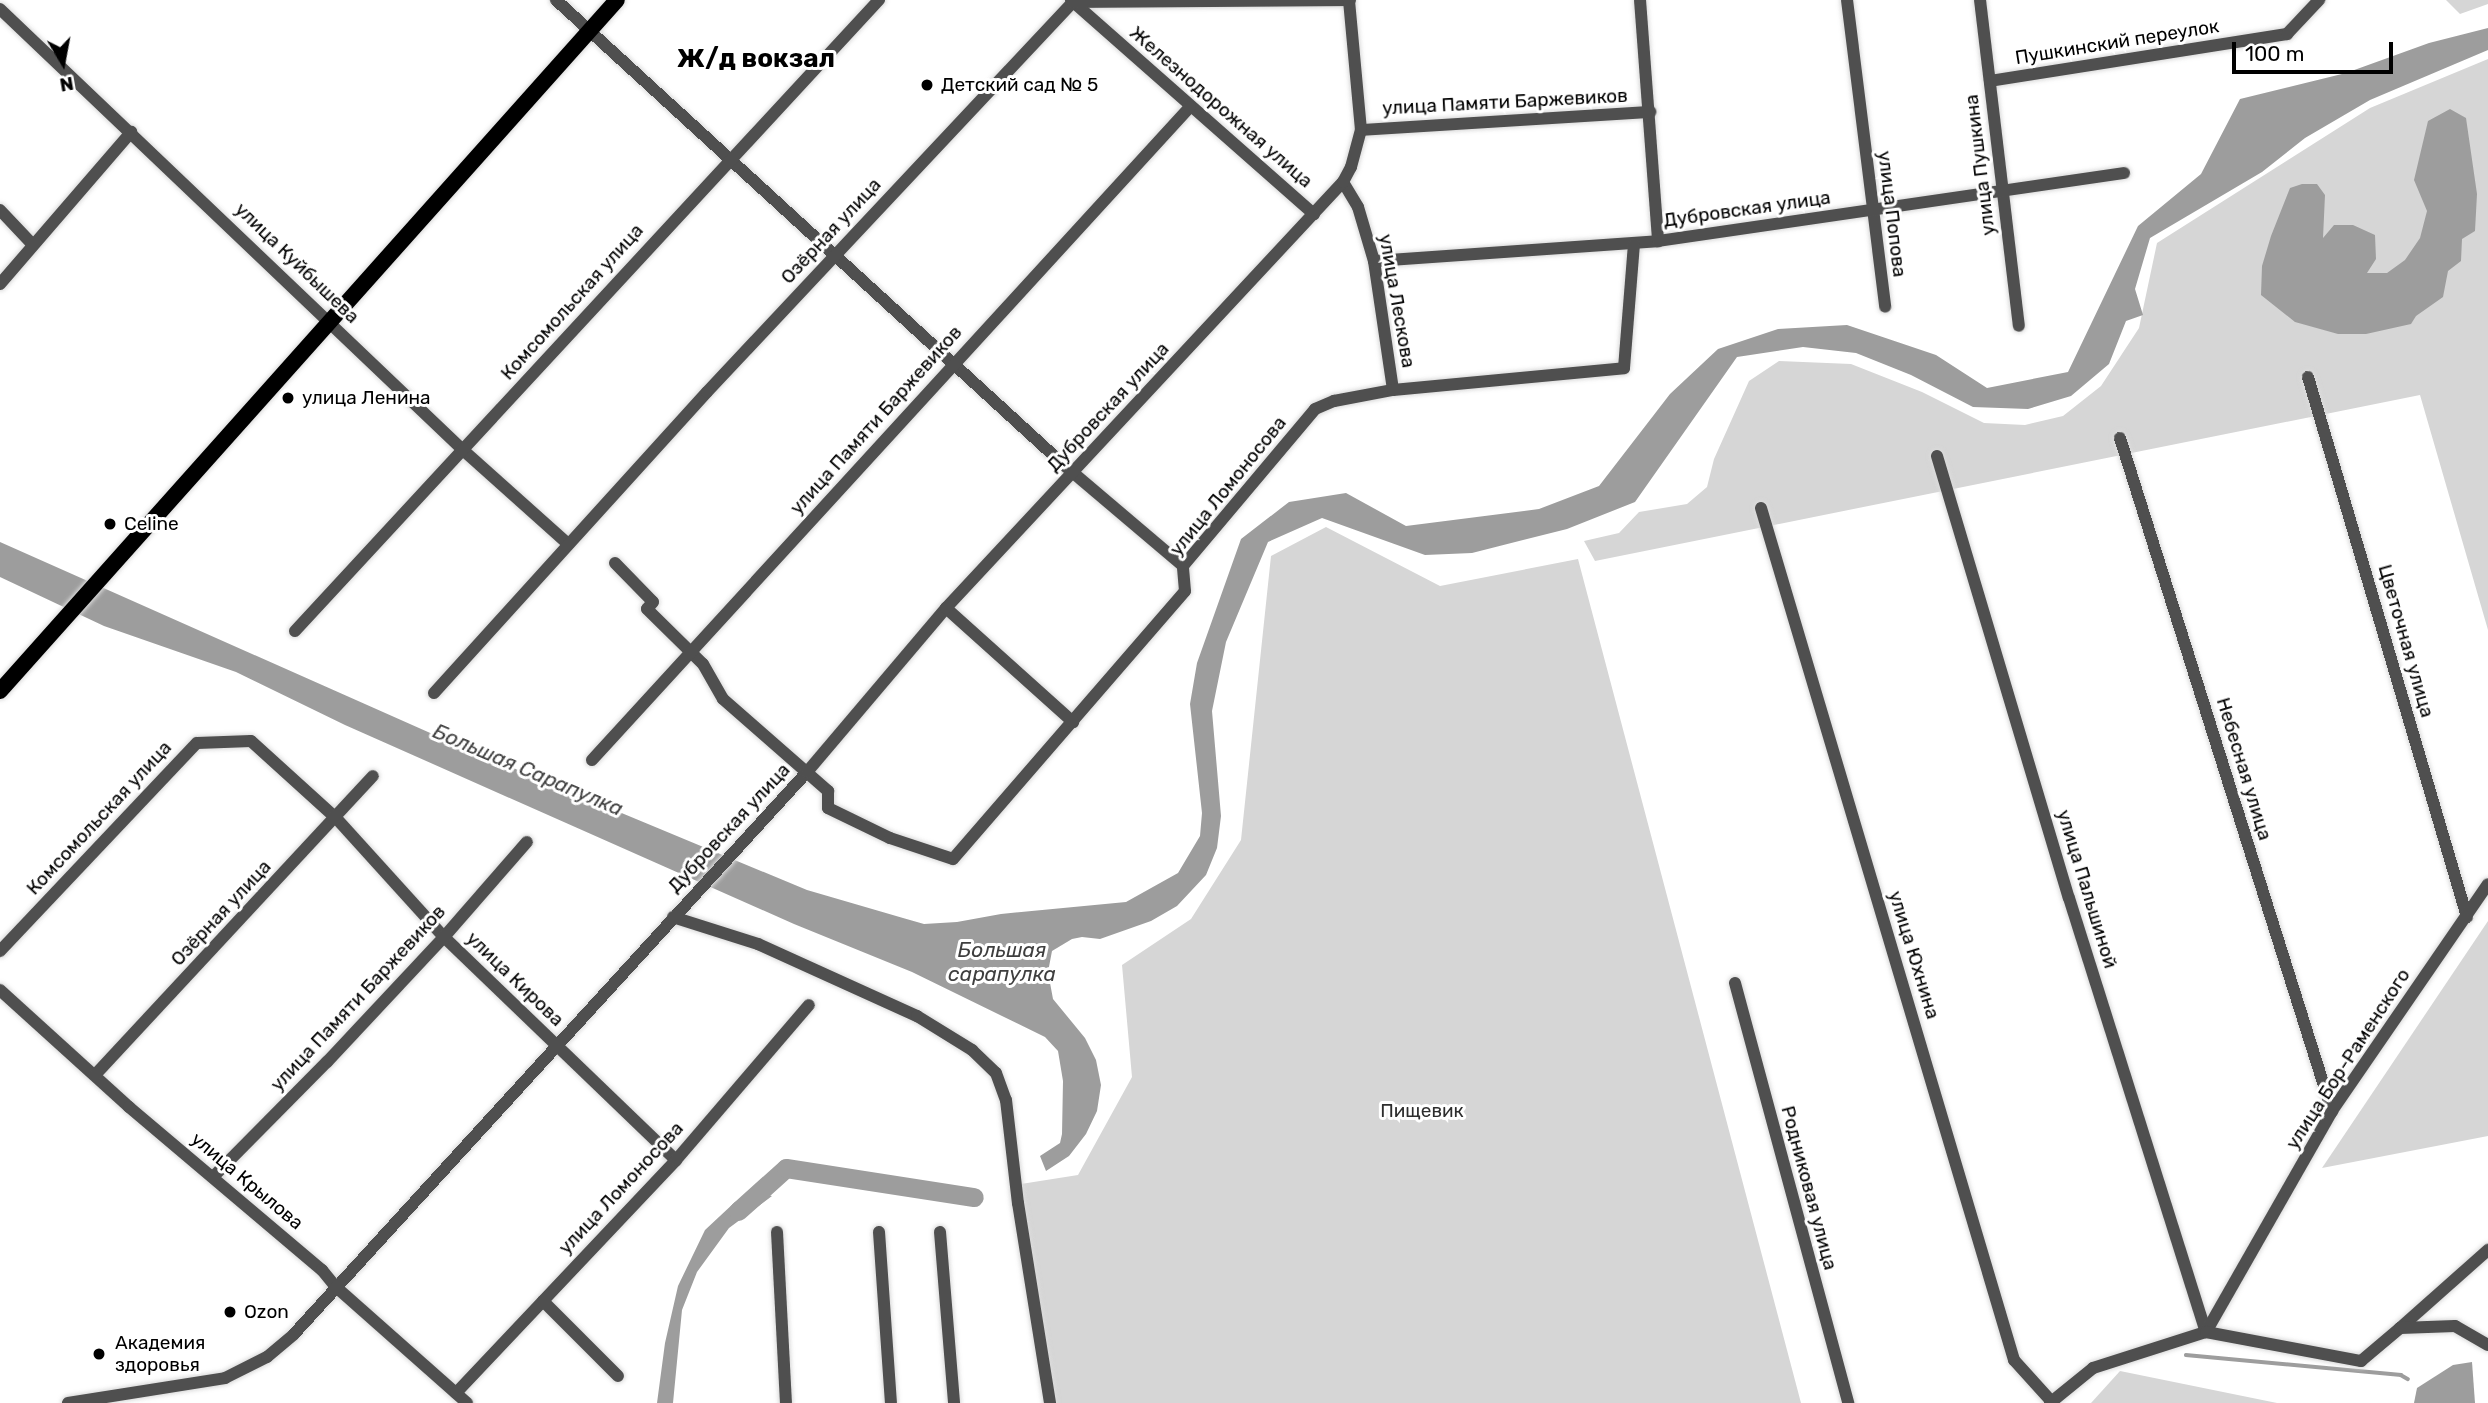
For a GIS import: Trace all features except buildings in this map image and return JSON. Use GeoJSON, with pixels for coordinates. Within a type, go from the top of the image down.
{"type":"FeatureCollection","features":[{"type":"Feature","properties":{"kind":"main road"},"geometry":{"type":"LineString","coordinates":[[0,690],[617,0]]}},
{"type":"Feature","properties":{"kind":"street"},"geometry":{"type":"LineString","coordinates":[[556,0],[1072,473],[1183,566]]}},
{"type":"Feature","properties":{"kind":"street","name":"Комсомольская улица"},"geometry":{"type":"LineString","coordinates":[[295,631],[879,0]]}},
{"type":"Feature","properties":{"kind":"street"},"geometry":{"type":"LineString","coordinates":[[1072,1],[1349,0],[1361,130]]}},
{"type":"Feature","properties":{"kind":"street"},"geometry":{"type":"LineString","coordinates":[[1640,0],[1658,241]]}},
{"type":"Feature","properties":{"kind":"street","name":"улица Попова"},"geometry":{"type":"LineString","coordinates":[[1847,0],[1885,307]]}},
{"type":"Feature","properties":{"kind":"street","name":"улица Пушкина"},"geometry":{"type":"LineString","coordinates":[[1980,0],[2019,326]]}},
{"type":"Feature","properties":{"kind":"street","name":"Пушкинский переулок"},"geometry":{"type":"LineString","coordinates":[[1990,81],[2287,34],[2319,0]]}},
{"type":"Feature","properties":{"kind":"street","name":"Железнодорожная улица"},"geometry":{"type":"LineString","coordinates":[[1072,1],[1314,214]]}},
{"type":"Feature","properties":{"kind":"street","name":"Озёрная улица"},"geometry":{"type":"LineString","coordinates":[[434,693],[835,254],[1072,1]]}},
{"type":"Feature","properties":{"kind":"street","name":"улица Куйбышева"},"geometry":{"type":"LineString","coordinates":[[0,9],[463,450],[568,544]]}},
{"type":"Feature","properties":{"kind":"street","name":"улица Памяти Баржевиков"},"geometry":{"type":"LineString","coordinates":[[592,760],[1190,107]]}},
{"type":"Feature","properties":{"kind":"street","name":"улица Памяти Баржевиков"},"geometry":{"type":"LineString","coordinates":[[1361,130],[1650,113]]}},
{"type":"Feature","properties":{"kind":"street","name":"Дубровская улица"},"geometry":{"type":"LineString","coordinates":[[68,1403],[225,1378],[267,1357],[294,1334],[807,772],[946,608],[1343,182],[1351,167],[1361,130]]}},
{"type":"Feature","properties":{"kind":"street"},"geometry":{"type":"LineString","coordinates":[[0,284],[131,132]]}},
{"type":"Feature","properties":{"kind":"street","name":"Дубровская улица"},"geometry":{"type":"LineString","coordinates":[[1374,261],[1634,244],[2124,173]]}},
{"type":"Feature","properties":{"kind":"street","name":"улица Лескова"},"geometry":{"type":"LineString","coordinates":[[1343,182],[1358,207],[1374,261],[1393,390]]}},
{"type":"Feature","properties":{"kind":"street"},"geometry":{"type":"LineString","coordinates":[[0,210],[33,245]]}},
{"type":"Feature","properties":{"kind":"street","name":"улица Ломоносова"},"geometry":{"type":"LineString","coordinates":[[807,772],[828,791],[828,808],[890,838],[953,859],[1185,591],[1183,566],[1315,409],[1334,401],[1393,390],[1624,368],[1634,244]]}},
{"type":"Feature","properties":{"kind":"street","name":"Цветочная улица"},"geometry":{"type":"LineString","coordinates":[[2308,377],[2467,916]]}},
{"type":"Feature","properties":{"kind":"street","name":"Небесная улица"},"geometry":{"type":"LineString","coordinates":[[2120,438],[2332,1111]]}},
{"type":"Feature","properties":{"kind":"street","name":"улица Пальшиной"},"geometry":{"type":"LineString","coordinates":[[1937,456],[2073,911],[2206,1332]]}},
{"type":"Feature","properties":{"kind":"street","name":"улица Юхнина"},"geometry":{"type":"LineString","coordinates":[[1761,508],[2014,1360],[2051,1402]]}},
{"type":"Feature","properties":{"kind":"street"},"geometry":{"type":"LineString","coordinates":[[615,563],[653,602],[647,609],[703,664],[723,699],[807,772]]}},
{"type":"Feature","properties":{"kind":"street"},"geometry":{"type":"LineString","coordinates":[[946,608],[1073,722]]}},
{"type":"Feature","properties":{"kind":"street","name":"Комсомольская улица"},"geometry":{"type":"LineString","coordinates":[[0,951],[197,743],[251,741],[336,818]]}},
{"type":"Feature","properties":{"kind":"street","name":"Озёрная улица"},"geometry":{"type":"LineString","coordinates":[[95,1075],[373,776]]}},
{"type":"Feature","properties":{"kind":"street","name":"улица Кирова"},"geometry":{"type":"LineString","coordinates":[[336,818],[444,937],[676,1160]]}},
{"type":"Feature","properties":{"kind":"street","name":"улица Памяти Баржевиков"},"geometry":{"type":"LineString","coordinates":[[213,1177],[327,1062],[444,937],[527,842]]}},
{"type":"Feature","properties":{"kind":"street","name":"улица Бор-Раменского"},"geometry":{"type":"LineString","coordinates":[[2206,1332],[2332,1111],[2488,884]]}},
{"type":"Feature","properties":{"kind":"street"},"geometry":{"type":"LineString","coordinates":[[673,917],[758,944],[917,1016],[972,1050],[996,1073],[1006,1100],[1017,1203],[1050,1403]]}},
{"type":"Feature","properties":{"kind":"street","name":"Родниковая улица"},"geometry":{"type":"LineString","coordinates":[[1735,983],[1848,1403]]}},
{"type":"Feature","properties":{"kind":"street","name":"улица Крылова"},"geometry":{"type":"LineString","coordinates":[[0,990],[322,1270],[336,1287],[467,1403]]}},
{"type":"Feature","properties":{"kind":"street","name":"улица Ломоносова"},"geometry":{"type":"LineString","coordinates":[[456,1393],[676,1160],[809,1004]]}},
{"type":"Feature","properties":{"kind":"street"},"geometry":{"type":"LineString","coordinates":[[879,1232],[891,1403]]}},
{"type":"Feature","properties":{"kind":"street"},"geometry":{"type":"LineString","coordinates":[[940,1232],[954,1403]]}},
{"type":"Feature","properties":{"kind":"street"},"geometry":{"type":"LineString","coordinates":[[777,1233],[786,1403]]}},
{"type":"Feature","properties":{"kind":"street"},"geometry":{"type":"LineString","coordinates":[[2051,1402],[2094,1368],[2206,1332],[2361,1361],[2488,1250]]}},
{"type":"Feature","properties":{"kind":"street"},"geometry":{"type":"LineString","coordinates":[[543,1301],[618,1376]]}},
{"type":"Feature","properties":{"kind":"street"},"geometry":{"type":"LineString","coordinates":[[2400,1328],[2455,1326],[2488,1345]]}},
{"type":"Feature","properties":{"kind":"green space"},"geometry":{"type":"Polygon","coordinates":[[[2446,0],[2488,0],[2488,4],[2460,14],[2446,0]]]}},
{"type":"Feature","properties":{"kind":"green space"},"geometry":{"type":"Polygon","coordinates":[[[2488,59],[2488,630],[2420,395],[1595,561],[1584,541],[1619,533],[1639,512],[1687,504],[1707,487],[1714,459],[1749,381],[1779,361],[1851,364],[1922,392],[1984,423],[2025,425],[2063,416],[2101,386],[2139,328],[2157,243],[2370,108],[2488,59]]]}},
{"type":"Feature","properties":{"kind":"green space","name":"Пищевик"},"geometry":{"type":"Polygon","coordinates":[[[1326,527],[1440,586],[1578,559],[1801,1403],[1051,1403],[1021,1184],[1078,1175],[1132,1077],[1122,965],[1191,919],[1241,840],[1271,556],[1326,527]]]}},
{"type":"Feature","properties":{"kind":"green space"},"geometry":{"type":"Polygon","coordinates":[[[2488,921],[2488,1136],[2322,1168],[2488,921]]]}},
{"type":"Feature","properties":{"kind":"green space"},"geometry":{"type":"Polygon","coordinates":[[[2120,1371],[2277,1403],[2091,1403],[2120,1371]]]}},
{"type":"Feature","properties":{"kind":"water","name":"Большая сарапулка"},"geometry":{"type":"Polygon","coordinates":[[[2488,28],[2488,50],[2370,100],[2305,138],[2262,172],[2150,238],[2135,289],[2143,315],[2126,321],[2109,364],[2071,396],[2028,409],[1973,407],[1911,375],[1856,353],[1803,347],[1737,357],[1635,502],[1567,529],[1472,553],[1425,555],[1322,518],[1268,542],[1226,642],[1212,711],[1221,816],[1217,848],[1206,875],[1177,906],[1151,921],[1100,939],[1072,939],[1052,951],[1048,972],[1053,999],[1085,1038],[1096,1060],[1101,1085],[1097,1111],[1086,1134],[1069,1156],[1046,1171],[1040,1156],[1060,1143],[1062,1134],[1063,1081],[1058,1051],[1045,1037],[912,972],[794,924],[345,725],[236,672],[104,626],[0,577],[0,542],[446,740],[807,890],[903,918],[924,924],[957,922],[1001,914],[1126,902],[1178,873],[1200,836],[1202,813],[1190,704],[1197,663],[1241,539],[1289,502],[1346,493],[1406,526],[1539,509],[1599,486],[1670,394],[1718,349],[1778,329],[1847,325],[1936,355],[1987,388],[2068,372],[2138,226],[2201,174],[2240,99],[2346,73],[2429,43],[2488,28]]]}},
{"type":"Feature","properties":{"kind":"water"},"geometry":{"type":"Polygon","coordinates":[[[2450,109],[2466,118],[2477,194],[2475,231],[2462,239],[2461,261],[2448,271],[2443,297],[2416,316],[2411,324],[2366,334],[2338,334],[2295,322],[2261,295],[2262,266],[2271,236],[2290,188],[2302,184],[2317,184],[2325,195],[2323,238],[2334,225],[2353,225],[2375,235],[2376,259],[2367,273],[2387,273],[2405,260],[2420,238],[2427,211],[2414,180],[2428,121],[2450,109]]]}},
{"type":"Feature","properties":{"kind":"water"},"geometry":{"type":"Polygon","coordinates":[[[758,1193],[772,1196],[729,1228],[697,1272],[682,1310],[673,1403],[657,1403],[665,1343],[678,1286],[705,1230],[735,1202],[758,1193]]]}},
{"type":"Feature","properties":{"kind":"water"},"geometry":{"type":"Polygon","coordinates":[[[2472,1362],[2475,1403],[2414,1403],[2417,1388],[2453,1365],[2472,1362]]]}},
{"type":"Feature","properties":{"kind":"waterway","name":"Большая Сарапулка"},"geometry":{"type":"LineString","coordinates":[[738,1211],[786,1168],[974,1197]]}},
{"type":"Feature","properties":{"kind":"waterway"},"geometry":{"type":"LineString","coordinates":[[2186,1355],[2401,1375],[2408,1379]]}},
{"type":"Feature","properties":{"kind":"place","name":"Детский сад № 5"},"geometry":{"type":"Point","coordinates":[927,85]}},
{"type":"Feature","properties":{"kind":"place","name":"улица Ленина"},"geometry":{"type":"Point","coordinates":[288,398]}},
{"type":"Feature","properties":{"kind":"place","name":"Celine"},"geometry":{"type":"Point","coordinates":[110,524]}},
{"type":"Feature","properties":{"kind":"place","name":"Ozon"},"geometry":{"type":"Point","coordinates":[230,1312]}},
{"type":"Feature","properties":{"kind":"place","name":"Академия здоровья"},"geometry":{"type":"Point","coordinates":[99,1354]}},
{"type":"Feature","properties":{"kind":"district","name":"Ж/д вокзал"},"geometry":{"type":"Point","coordinates":[756,59]}}]}
